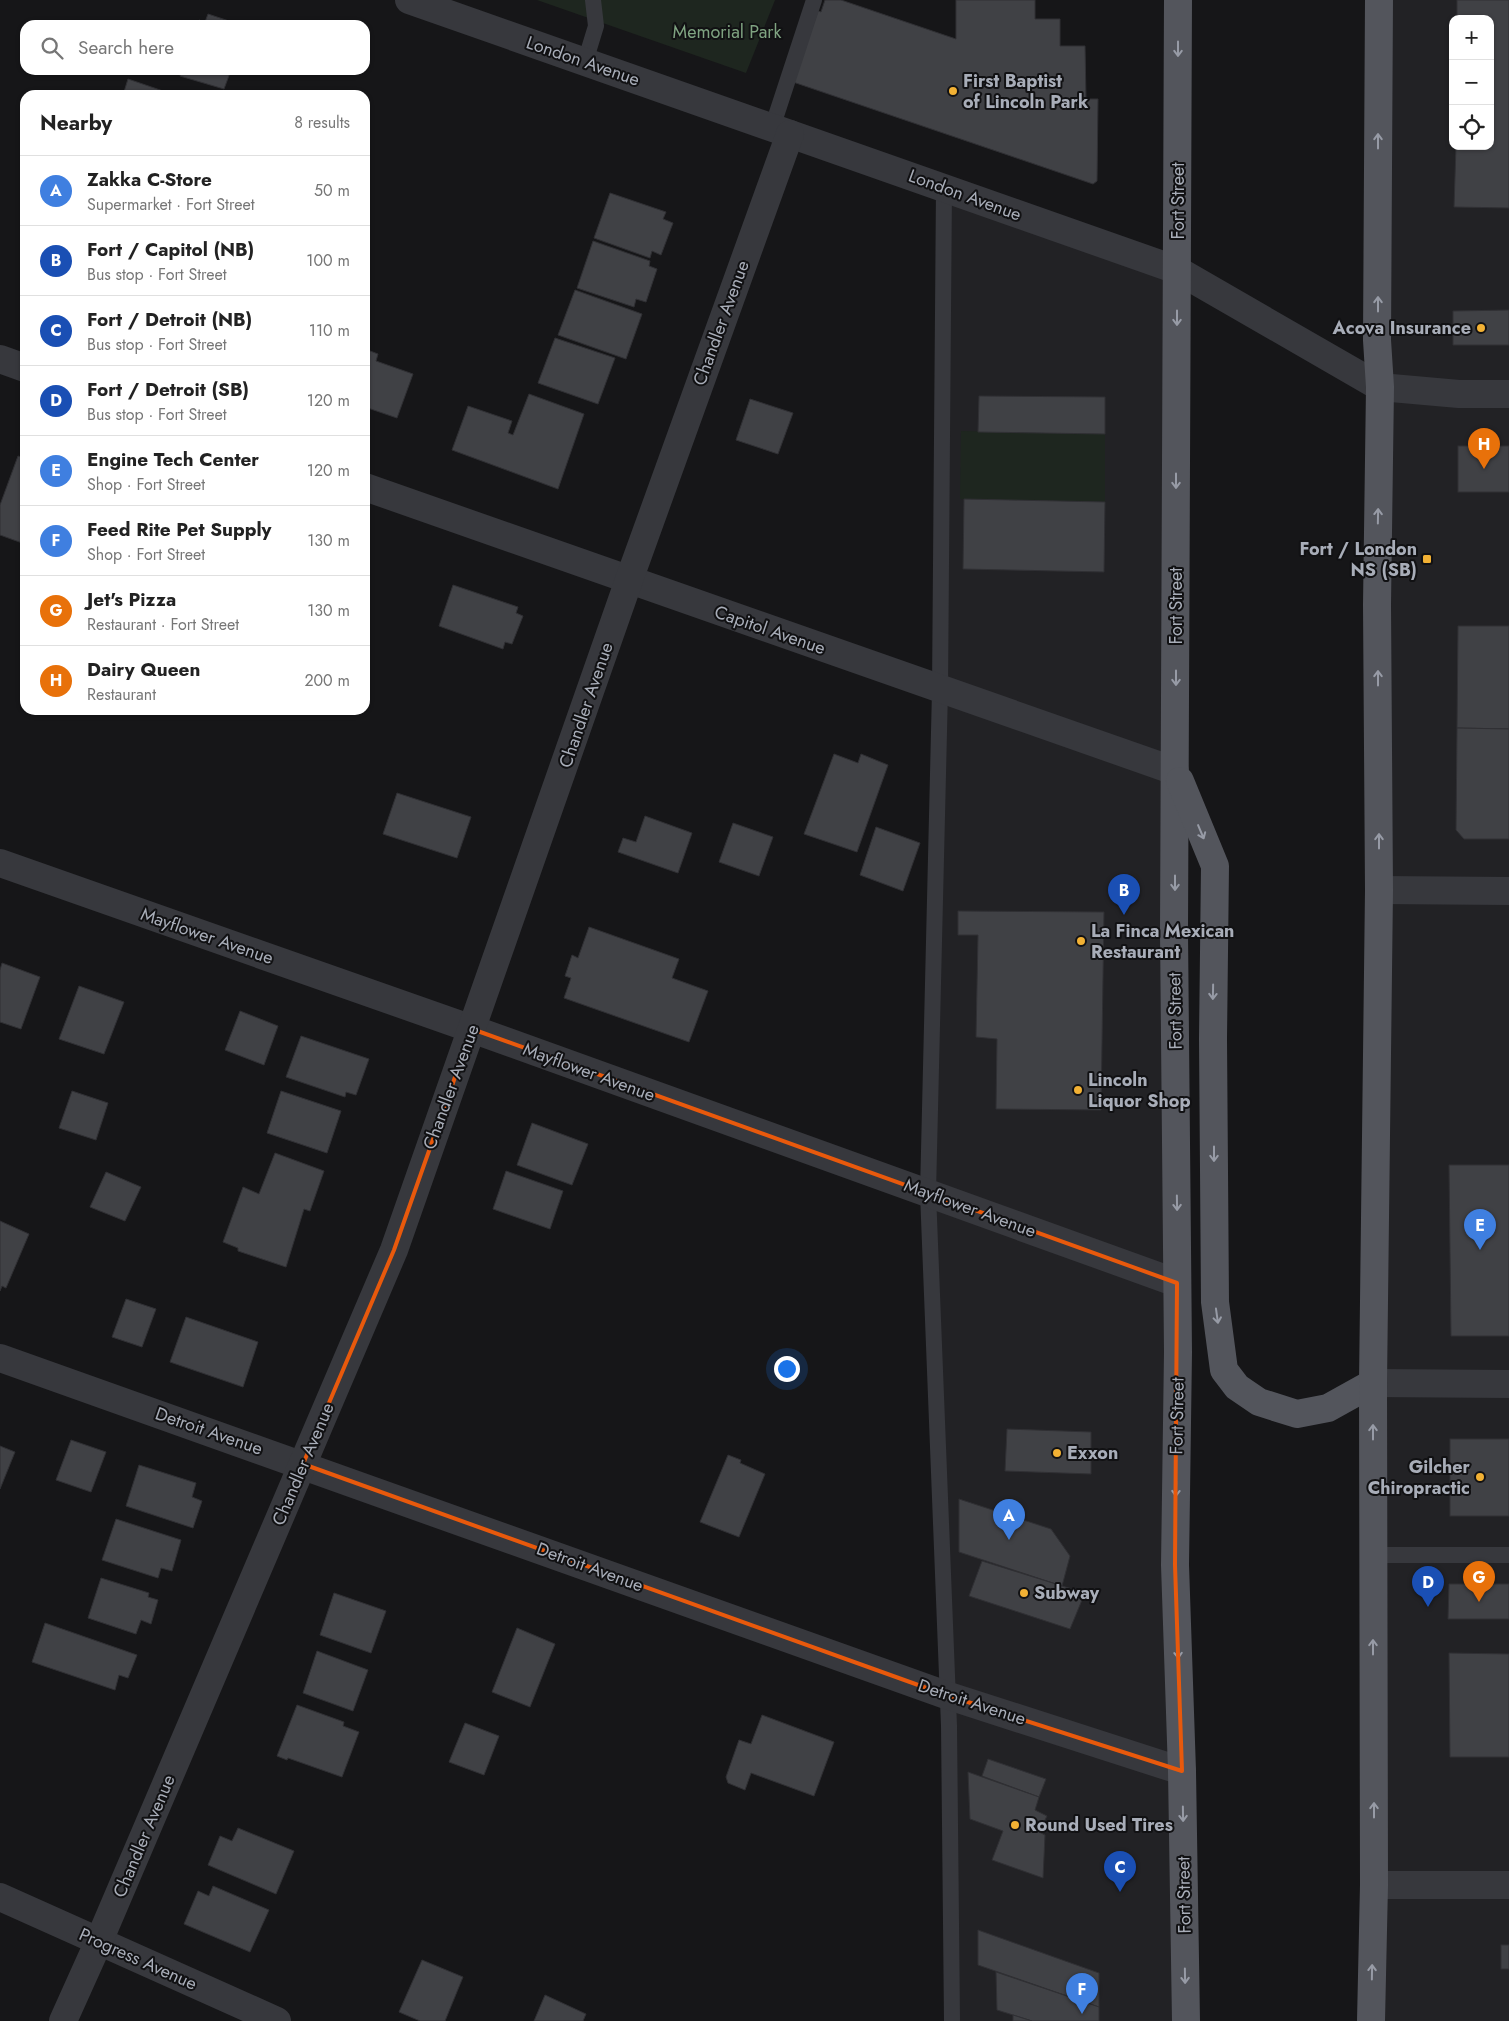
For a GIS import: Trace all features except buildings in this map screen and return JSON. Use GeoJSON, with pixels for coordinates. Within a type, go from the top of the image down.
{"type":"FeatureCollection","features":[{"type":"Feature","properties":{"kind":"main road","name":"Fort Street"},"geometry":{"type":"LineString","coordinates":[[1178,0],[1174,932],[1177,1283],[1175,1565],[1182,1771],[1186,2021]]}},
{"type":"Feature","properties":{"kind":"main road"},"geometry":{"type":"LineString","coordinates":[[1371,2021],[1374,1885],[1373,1383],[1379,890],[1377,604],[1380,387],[1377,340],[1379,0]]}},
{"type":"Feature","properties":{"kind":"main road"},"geometry":{"type":"LineString","coordinates":[[1175,771],[1215,866],[1213,1029],[1214,1302],[1224,1370],[1237,1386],[1259,1402],[1297,1414],[1328,1408],[1373,1383]]}},
{"type":"Feature","properties":{"kind":"street","name":"London Avenue"},"geometry":{"type":"LineString","coordinates":[[409,0],[1177,270],[1380,387],[1459,394],[1509,394]]}},
{"type":"Feature","properties":{"kind":"street","name":"Chandler Avenue"},"geometry":{"type":"LineString","coordinates":[[63,2021],[99,1941],[394,1250],[629,580],[781,131]]}},
{"type":"Feature","properties":{"kind":"street"},"geometry":{"type":"LineString","coordinates":[[0,359],[20,366]]}},
{"type":"Feature","properties":{"kind":"street","name":"Capitol Avenue"},"geometry":{"type":"LineString","coordinates":[[370,489],[1175,771]]}},
{"type":"Feature","properties":{"kind":"street","name":"Mayflower Avenue"},"geometry":{"type":"LineString","coordinates":[[0,864],[472,1030],[1177,1283]]}},
{"type":"Feature","properties":{"kind":"street"},"geometry":{"type":"LineString","coordinates":[[1379,890],[1509,891]]}},
{"type":"Feature","properties":{"kind":"street","name":"Detroit Avenue"},"geometry":{"type":"LineString","coordinates":[[0,1358],[303,1464],[946,1695],[1182,1771]]}},
{"type":"Feature","properties":{"kind":"street"},"geometry":{"type":"LineString","coordinates":[[1373,1383],[1509,1384]]}},
{"type":"Feature","properties":{"kind":"street"},"geometry":{"type":"LineString","coordinates":[[1374,1885],[1509,1885]]}},
{"type":"Feature","properties":{"kind":"street","name":"Progress Avenue"},"geometry":{"type":"LineString","coordinates":[[0,1897],[277,2021]]}},
{"type":"Feature","properties":{"kind":"lane"},"geometry":{"type":"LineString","coordinates":[[585,62],[596,26],[594,0]]}},
{"type":"Feature","properties":{"kind":"lane"},"geometry":{"type":"LineString","coordinates":[[781,131],[814,0]]}},
{"type":"Feature","properties":{"kind":"lane"},"geometry":{"type":"LineString","coordinates":[[944,188],[940,690],[928,1193],[946,1695],[949,1731],[952,2021]]}},
{"type":"Feature","properties":{"kind":"lane"},"geometry":{"type":"LineString","coordinates":[[1374,1555],[1509,1555]]}},
{"type":"Feature","properties":{"kind":"highlighted area"},"geometry":{"type":"Polygon","coordinates":[[[472,1029],[1177,1283],[1175,1565],[1182,1771],[946,1695],[303,1464],[394,1250],[472,1029]]]}},
{"type":"Feature","properties":{"kind":"shaded area"},"geometry":{"type":"Polygon","coordinates":[[[1379,0],[1509,0],[1509,2021],[1371,2021],[1379,0]]]}},
{"type":"Feature","properties":{"kind":"shaded area"},"geometry":{"type":"Polygon","coordinates":[[[944,188],[1177,270],[1186,2021],[952,2021],[928,1193],[944,188]]]}},
{"type":"Feature","properties":{"kind":"green space","name":"Memorial Park"},"geometry":{"type":"Polygon","coordinates":[[[537,0],[775,0],[746,73],[537,0]]]}},
{"type":"Feature","properties":{"kind":"green space"},"geometry":{"type":"Polygon","coordinates":[[[961,431],[1105,434],[1105,502],[960,499],[961,431]]]}},
{"type":"Feature","properties":{"kind":"place","name":"First Baptist of Lincoln Park"},"geometry":{"type":"Point","coordinates":[953,91]}},
{"type":"Feature","properties":{"kind":"place","name":"Acova Insurance"},"geometry":{"type":"Point","coordinates":[1481,328]}},
{"type":"Feature","properties":{"kind":"place","name":"Dairy Queen"},"geometry":{"type":"Point","coordinates":[1484,469]}},
{"type":"Feature","properties":{"kind":"place","name":"Fort / London NS (SB)"},"geometry":{"type":"Point","coordinates":[1427,559]}},
{"type":"Feature","properties":{"kind":"place","name":"Fort / Capitol (NB)"},"geometry":{"type":"Point","coordinates":[1124,915]}},
{"type":"Feature","properties":{"kind":"place","name":"La Finca Mexican Restaurant"},"geometry":{"type":"Point","coordinates":[1081,941]}},
{"type":"Feature","properties":{"kind":"place","name":"Lincoln Liquor Shop"},"geometry":{"type":"Point","coordinates":[1078,1090]}},
{"type":"Feature","properties":{"kind":"place","name":"Engine Tech Center"},"geometry":{"type":"Point","coordinates":[1480,1250]}},
{"type":"Feature","properties":{"kind":"place","name":"Exxon"},"geometry":{"type":"Point","coordinates":[1057,1453]}},
{"type":"Feature","properties":{"kind":"place","name":"Gilcher Chiropractic"},"geometry":{"type":"Point","coordinates":[1480,1477]}},
{"type":"Feature","properties":{"kind":"place","name":"Zakka C-Store"},"geometry":{"type":"Point","coordinates":[1009,1540]}},
{"type":"Feature","properties":{"kind":"place","name":"Subway"},"geometry":{"type":"Point","coordinates":[1024,1593]}},
{"type":"Feature","properties":{"kind":"place","name":"Jet's Pizza"},"geometry":{"type":"Point","coordinates":[1479,1602]}},
{"type":"Feature","properties":{"kind":"place","name":"Fort / Detroit (SB)"},"geometry":{"type":"Point","coordinates":[1428,1607]}},
{"type":"Feature","properties":{"kind":"place","name":"Round Used Tires"},"geometry":{"type":"Point","coordinates":[1015,1825]}},
{"type":"Feature","properties":{"kind":"place","name":"Fort / Detroit (NB)"},"geometry":{"type":"Point","coordinates":[1120,1892]}},
{"type":"Feature","properties":{"kind":"place","name":"Feed Rite Pet Supply"},"geometry":{"type":"Point","coordinates":[1082,2014]}}]}
